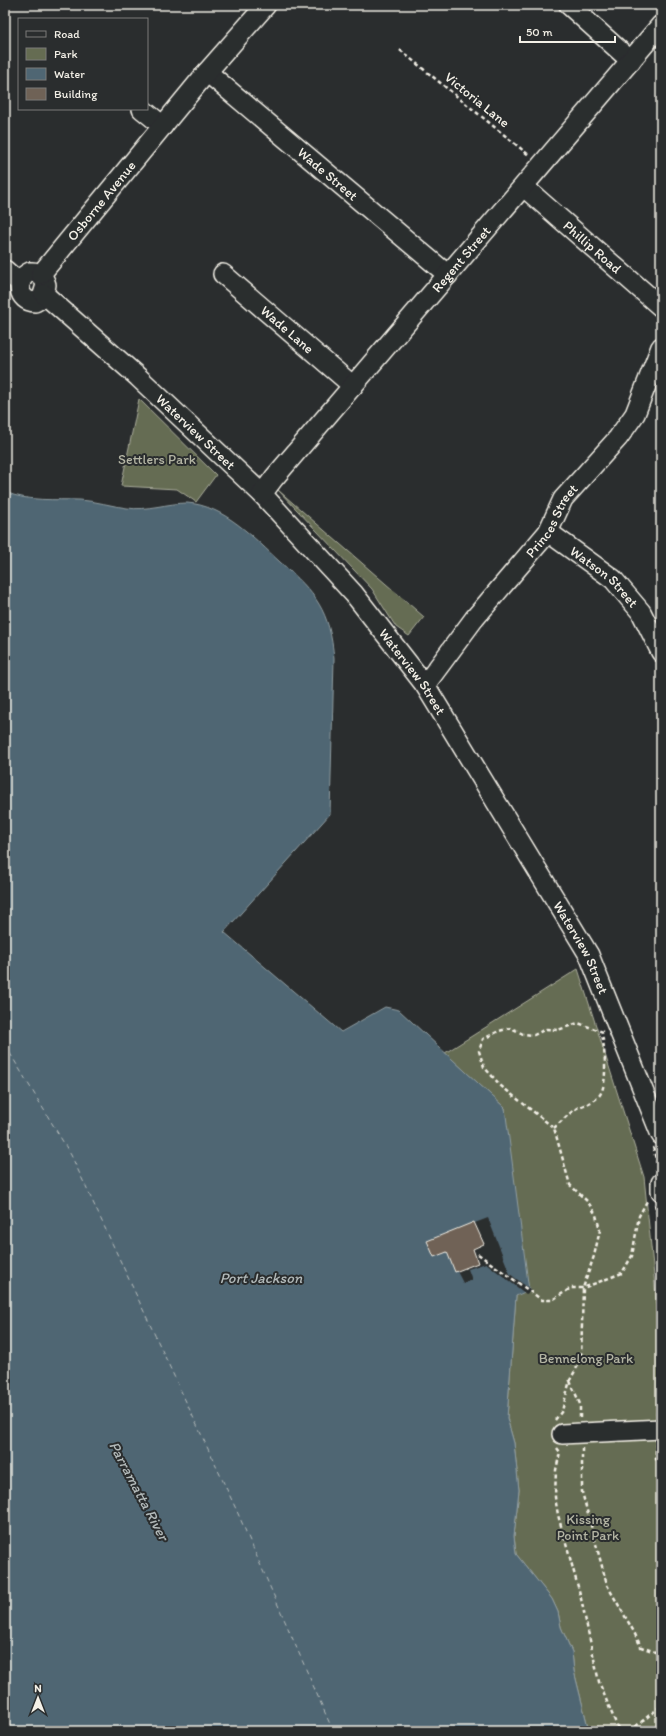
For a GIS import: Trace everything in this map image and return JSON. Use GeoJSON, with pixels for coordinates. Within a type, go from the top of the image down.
{"type":"FeatureCollection","features":[{"type":"Feature","properties":{"kind":"street"},"geometry":{"type":"LineString","coordinates":[[569,5],[631,61]]}},
{"type":"Feature","properties":{"kind":"street","name":"Osborne Avenue"},"geometry":{"type":"LineString","coordinates":[[41,274],[162,126],[263,6]]}},
{"type":"Feature","properties":{"kind":"street","name":"Regent Street"},"geometry":{"type":"LineString","coordinates":[[262,494],[274,478],[661,26]]}},
{"type":"Feature","properties":{"kind":"street","name":"Wade Street"},"geometry":{"type":"LineString","coordinates":[[207,72],[448,275]]}},
{"type":"Feature","properties":{"kind":"street"},"geometry":{"type":"LineString","coordinates":[[143,110],[162,126]]}},
{"type":"Feature","properties":{"kind":"street","name":"Phillip Road"},"geometry":{"type":"LineString","coordinates":[[524,187],[661,308]]}},
{"type":"Feature","properties":{"kind":"street"},"geometry":{"type":"LineString","coordinates":[[5,270],[21,281]]}},
{"type":"Feature","properties":{"kind":"street"},"geometry":{"type":"LineString","coordinates":[[30,272],[37,272],[41,274],[46,285],[44,294],[39,301],[27,301],[21,295],[21,281],[26,274],[30,272]]}},
{"type":"Feature","properties":{"kind":"street","name":"Wade Lane"},"geometry":{"type":"LineString","coordinates":[[223,274],[353,386]]}},
{"type":"Feature","properties":{"kind":"street","name":"Waterview Street"},"geometry":{"type":"LineString","coordinates":[[44,294],[138,377],[262,494],[354,594],[425,685],[589,955],[609,1029],[656,1140]]}},
{"type":"Feature","properties":{"kind":"street","name":"Princes Street"},"geometry":{"type":"LineString","coordinates":[[425,685],[474,619],[548,532],[563,499],[618,438],[635,414],[661,347]]}},
{"type":"Feature","properties":{"kind":"street","name":"Watson Street"},"geometry":{"type":"LineString","coordinates":[[548,532],[613,579],[641,612],[661,652]]}},
{"type":"Feature","properties":{"kind":"street"},"geometry":{"type":"LineString","coordinates":[[570,1433],[661,1429]]}},
{"type":"Feature","properties":{"kind":"path","name":"Victoria Lane"},"geometry":{"type":"LineString","coordinates":[[400,50],[542,166]]}},
{"type":"Feature","properties":{"kind":"path"},"geometry":{"type":"LineString","coordinates":[[578,1023],[609,1029],[600,1096],[591,1103],[576,1109],[554,1128],[501,1086],[484,1067],[479,1051],[483,1039],[511,1028],[523,1034],[534,1035],[546,1029],[558,1030],[578,1023]]}},
{"type":"Feature","properties":{"kind":"path"},"geometry":{"type":"LineString","coordinates":[[656,1140],[661,1231]]}},
{"type":"Feature","properties":{"kind":"path"},"geometry":{"type":"LineString","coordinates":[[478,1254],[542,1300],[552,1300],[571,1288],[583,1288],[622,1273],[632,1256],[639,1216],[647,1201],[658,1187]]}},
{"type":"Feature","properties":{"kind":"path"},"geometry":{"type":"LineString","coordinates":[[570,1380],[580,1404],[570,1433],[583,1451],[582,1492],[607,1584],[641,1647],[661,1654]]}},
{"type":"Feature","properties":{"kind":"path"},"geometry":{"type":"LineString","coordinates":[[630,1731],[661,1706]]}},
{"type":"Feature","properties":{"kind":"green space","name":"Settlers Park"},"geometry":{"type":"Polygon","coordinates":[[[139,399],[216,475],[196,502],[177,489],[121,486],[139,399]]]}},
{"type":"Feature","properties":{"kind":"green space"},"geometry":{"type":"Polygon","coordinates":[[[278,490],[424,617],[409,636],[396,627],[372,589],[278,490]]]}},
{"type":"Feature","properties":{"kind":"green space","name":"Bennelong Park"},"geometry":{"type":"Polygon","coordinates":[[[578,969],[644,1177],[661,1346],[661,1731],[589,1731],[574,1671],[572,1652],[561,1627],[558,1612],[552,1599],[516,1554],[514,1536],[519,1490],[514,1443],[507,1418],[516,1295],[505,1108],[445,1053],[578,969]]]}},
{"type":"Feature","properties":{"kind":"water","name":"Port Jackson"},"geometry":{"type":"Polygon","coordinates":[[[5,492],[32,499],[80,500],[134,509],[187,503],[201,505],[226,516],[249,534],[303,583],[319,604],[325,615],[332,642],[334,659],[330,814],[224,932],[341,1032],[385,1007],[399,1010],[505,1108],[529,1290],[516,1296],[507,1418],[514,1443],[519,1490],[514,1536],[516,1554],[552,1599],[558,1612],[561,1627],[572,1652],[574,1671],[589,1731],[5,1731],[5,492]]]}},
{"type":"Feature","properties":{"kind":"pier"},"geometry":{"type":"Polygon","coordinates":[[[488,1218],[510,1274],[531,1290],[530,1292],[526,1294],[486,1263],[468,1269],[472,1280],[463,1283],[447,1252],[434,1257],[427,1241],[488,1218]]]}},
{"type":"Feature","properties":{"kind":"building"},"geometry":{"type":"Polygon","coordinates":[[[474,1222],[484,1244],[473,1249],[478,1263],[455,1272],[447,1252],[434,1257],[427,1241],[474,1222]]]}},
{"type":"Feature","properties":{"kind":"ferry route"},"geometry":{"type":"LineString","coordinates":[[5,1045],[71,1155],[236,1509],[333,1731]]}},
{"type":"Feature","properties":{"kind":"water label","name":"Parramatta River"},"geometry":{"type":"Point","coordinates":[139,1491]}},
{"type":"Feature","properties":{"kind":"park label","name":"Kissing Point Park"},"geometry":{"type":"Point","coordinates":[588,1528]}}]}
